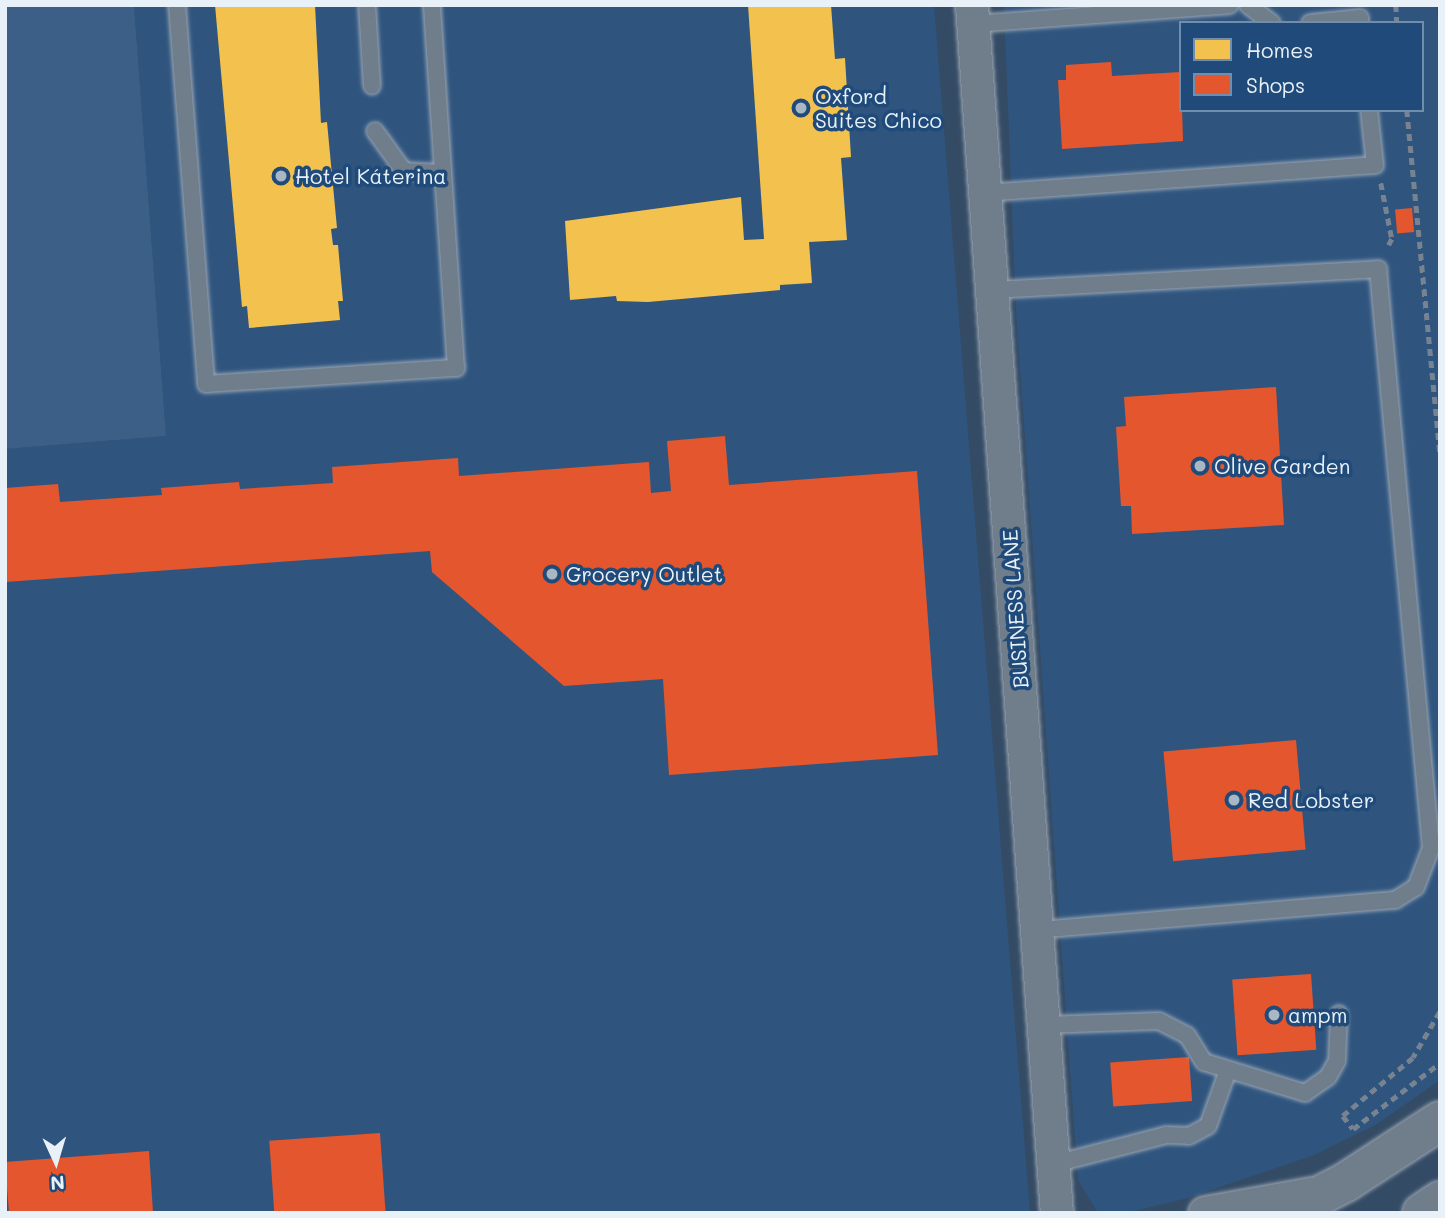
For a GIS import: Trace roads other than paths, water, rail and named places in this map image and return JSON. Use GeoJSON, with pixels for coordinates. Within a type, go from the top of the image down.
{"type":"FeatureCollection","features":[{"type":"Feature","properties":{"kind":"street","name":"BUSINESS LANE"},"geometry":{"type":"LineString","coordinates":[[973,15],[1054,1164],[1062,1207]]}},
{"type":"Feature","properties":{"kind":"street"},"geometry":{"type":"LineString","coordinates":[[1286,1213],[1346,1182],[1440,1121]]}},
{"type":"Feature","properties":{"kind":"street"},"geometry":{"type":"LineString","coordinates":[[1205,1213],[1295,1199],[1346,1182]]}},
{"type":"Feature","properties":{"kind":"street"},"geometry":{"type":"LineString","coordinates":[[1422,1213],[1440,1201]]}},
{"type":"Feature","properties":{"kind":"lane"},"geometry":{"type":"LineString","coordinates":[[177,5],[206,384],[456,368],[432,5]]}},
{"type":"Feature","properties":{"kind":"lane"},"geometry":{"type":"LineString","coordinates":[[367,5],[372,86]]}},
{"type":"Feature","properties":{"kind":"lane"},"geometry":{"type":"LineString","coordinates":[[973,15],[1229,5]]}},
{"type":"Feature","properties":{"kind":"lane"},"geometry":{"type":"LineString","coordinates":[[1248,5],[1269,21]]}},
{"type":"Feature","properties":{"kind":"lane"},"geometry":{"type":"LineString","coordinates":[[1330,21],[1360,18],[1360,21]]}},
{"type":"Feature","properties":{"kind":"lane"},"geometry":{"type":"LineString","coordinates":[[985,192],[1375,165],[1369,112]]}},
{"type":"Feature","properties":{"kind":"lane"},"geometry":{"type":"LineString","coordinates":[[375,131],[404,171],[443,173]]}},
{"type":"Feature","properties":{"kind":"lane"},"geometry":{"type":"LineString","coordinates":[[992,290],[1378,269],[1431,848],[1416,887],[1395,900],[1038,930]]}},
{"type":"Feature","properties":{"kind":"lane"},"geometry":{"type":"LineString","coordinates":[[1044,1025],[1158,1021],[1187,1035],[1204,1062],[1305,1093],[1328,1077],[1337,1061],[1339,1014]]}},
{"type":"Feature","properties":{"kind":"lane"},"geometry":{"type":"LineString","coordinates":[[1054,1164],[1166,1135],[1189,1136],[1208,1126],[1228,1070]]}},
{"type":"Feature","properties":{"kind":"place","name":"Oxford Suites Chico"},"geometry":{"type":"Point","coordinates":[801,108]}},
{"type":"Feature","properties":{"kind":"place","name":"Hotel Káterina"},"geometry":{"type":"Point","coordinates":[281,176]}},
{"type":"Feature","properties":{"kind":"place","name":"Olive Garden"},"geometry":{"type":"Point","coordinates":[1200,466]}},
{"type":"Feature","properties":{"kind":"place","name":"Grocery Outlet"},"geometry":{"type":"Point","coordinates":[552,574]}},
{"type":"Feature","properties":{"kind":"place","name":"Red Lobster"},"geometry":{"type":"Point","coordinates":[1234,800]}},
{"type":"Feature","properties":{"kind":"place","name":"ampm"},"geometry":{"type":"Point","coordinates":[1274,1015]}}]}
